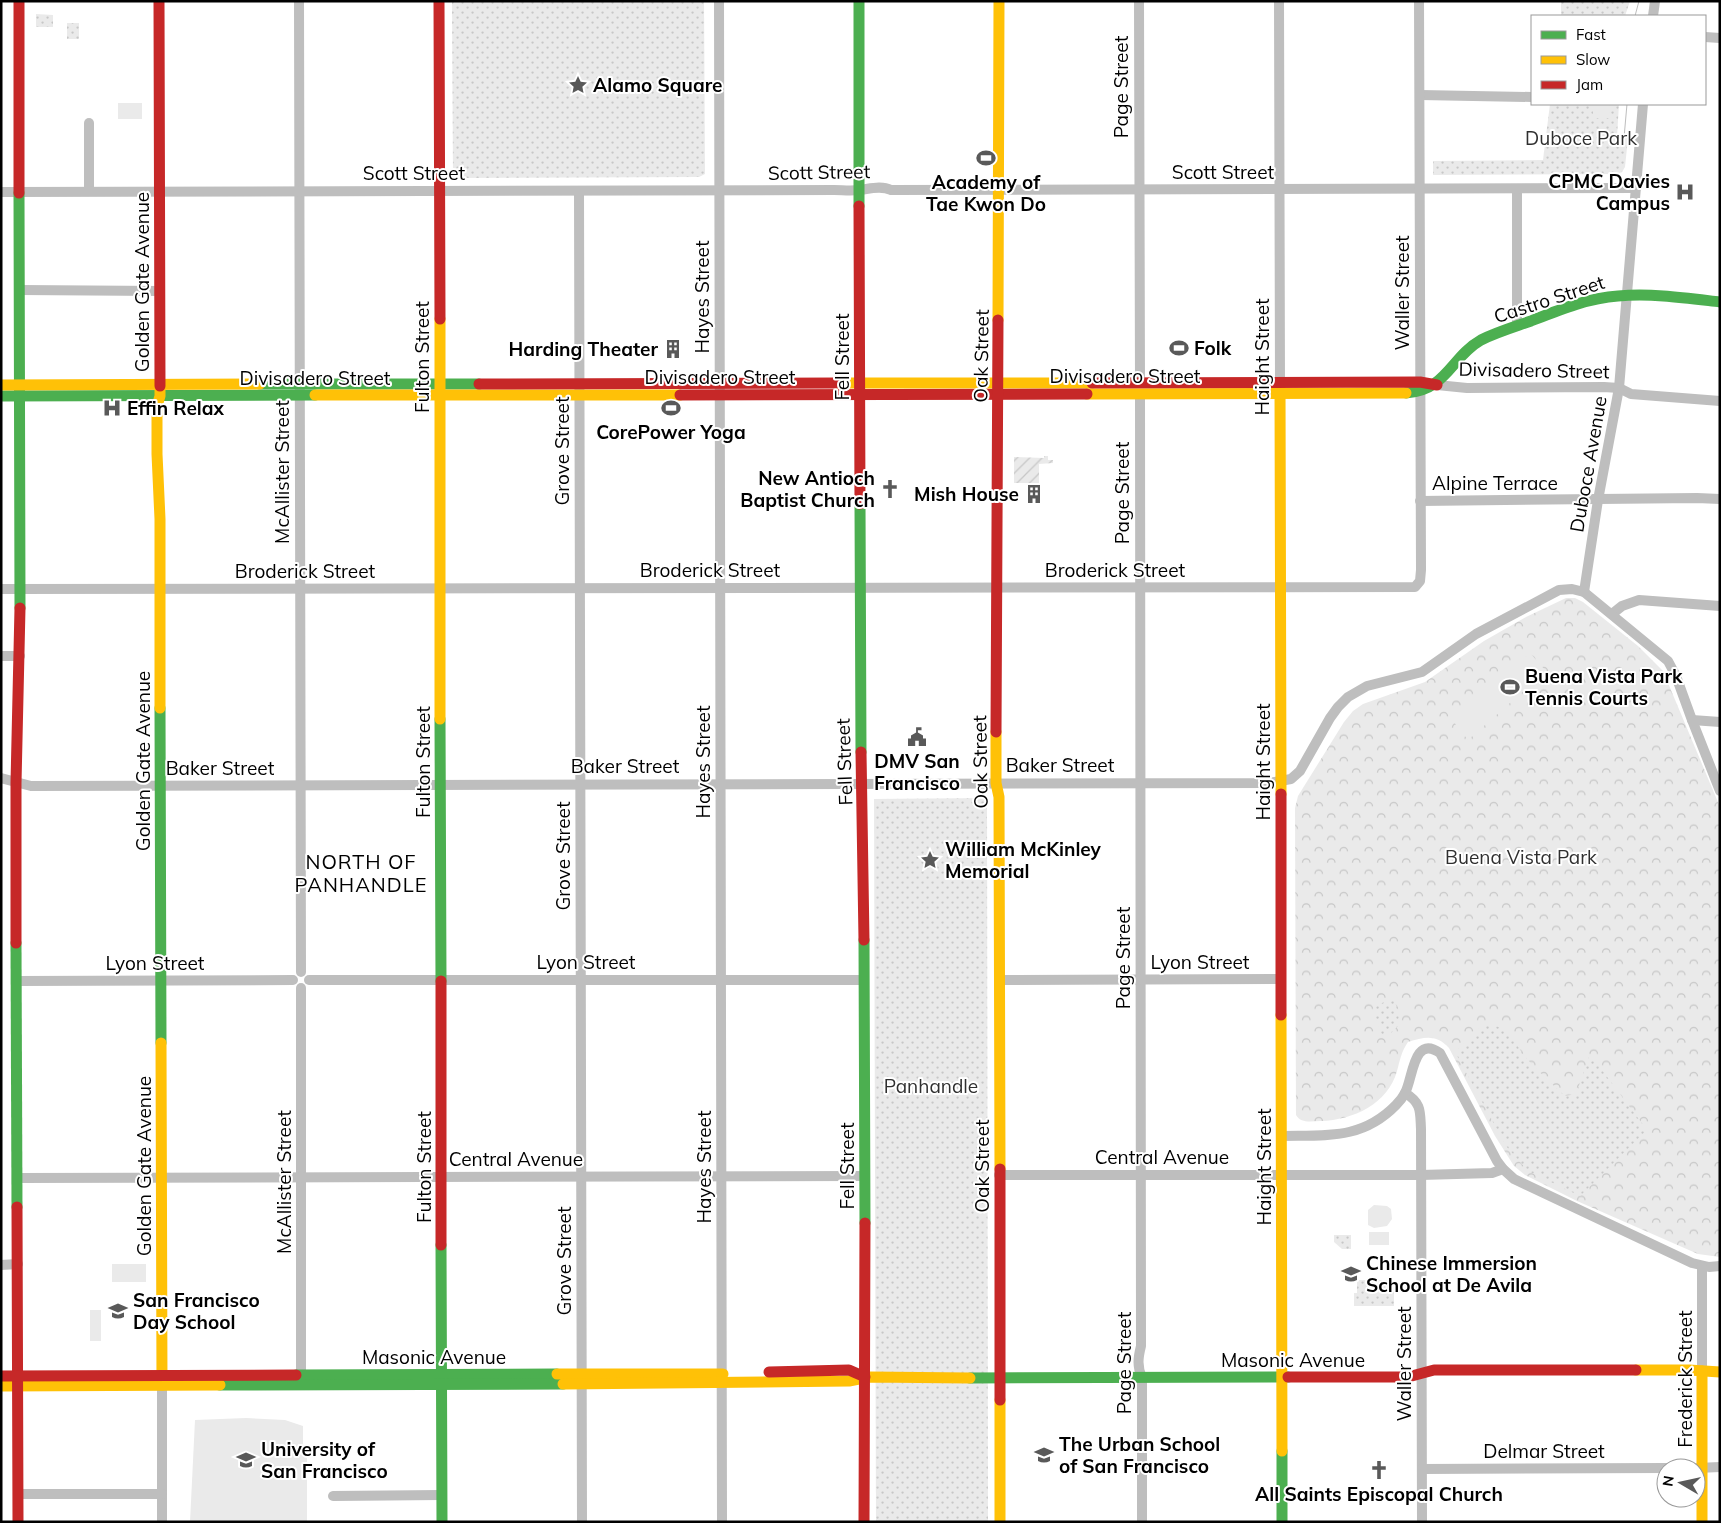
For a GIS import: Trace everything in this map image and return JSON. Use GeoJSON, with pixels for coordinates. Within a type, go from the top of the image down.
{"type":"FeatureCollection","features":[{"type":"Feature","properties":{"kind":"main road"},"geometry":{"type":"LineString","coordinates":[[18,1522],[16,783],[20,656],[19,1]]}},
{"type":"Feature","properties":{"kind":"main road","name":"Golden Gate Avenue"},"geometry":{"type":"LineString","coordinates":[[159,1],[160,390],[157,406],[157,454],[160,519],[162,1380]]}},
{"type":"Feature","properties":{"kind":"main road","name":"Fulton Street"},"geometry":{"type":"LineString","coordinates":[[439,1],[442,1522]]}},
{"type":"Feature","properties":{"kind":"main road","name":"Fell Street"},"geometry":{"type":"LineString","coordinates":[[859,1],[860,588],[864,980],[864,1522]]}},
{"type":"Feature","properties":{"kind":"main road","name":"Oak Street"},"geometry":{"type":"LineString","coordinates":[[999,1],[1000,190],[996,783],[999,797],[1000,1522]]}},
{"type":"Feature","properties":{"kind":"main road","name":"Castro Street"},"geometry":{"type":"LineString","coordinates":[[1437,385],[1460,357],[1488,337],[1574,306],[1627,295],[1720,302]]}},
{"type":"Feature","properties":{"kind":"main road","name":"Divisadero Street"},"geometry":{"type":"LineString","coordinates":[[1,385],[20,390],[440,390],[1280,388],[1420,387],[1437,385]]}},
{"type":"Feature","properties":{"kind":"main road","name":"Haight Street"},"geometry":{"type":"LineString","coordinates":[[1280,388],[1282,1522]]}},
{"type":"Feature","properties":{"kind":"main road","name":"Divisadero Street"},"geometry":{"type":"LineString","coordinates":[[1,396],[20,390]]}},
{"type":"Feature","properties":{"kind":"main road","name":"Masonic Avenue"},"geometry":{"type":"LineString","coordinates":[[1,1376],[18,1380],[721,1378],[849,1381],[865,1377],[1408,1377],[1434,1370],[1720,1372]]}},
{"type":"Feature","properties":{"kind":"main road","name":"Frederick Street"},"geometry":{"type":"LineString","coordinates":[[1699,1458],[1702,1371]]}},
{"type":"Feature","properties":{"kind":"main road","name":"Masonic Avenue"},"geometry":{"type":"LineString","coordinates":[[162,1380],[302,1375],[442,1380]]}},
{"type":"Feature","properties":{"kind":"main road","name":"Masonic Avenue"},"geometry":{"type":"LineString","coordinates":[[1,1386],[18,1380]]}},
{"type":"Feature","properties":{"kind":"main road","name":"Frederick Street"},"geometry":{"type":"LineString","coordinates":[[1701,1508],[1702,1522]]}},
{"type":"Feature","properties":{"kind":"street","name":"McAllister Street"},"geometry":{"type":"LineString","coordinates":[[299,1],[301,972]]}},
{"type":"Feature","properties":{"kind":"street","name":"Hayes Street"},"geometry":{"type":"LineString","coordinates":[[719,1],[722,1522]]}},
{"type":"Feature","properties":{"kind":"street","name":"Page Street"},"geometry":{"type":"LineString","coordinates":[[1139,1],[1141,1346],[1138,1369],[1142,1378],[1142,1522]]}},
{"type":"Feature","properties":{"kind":"street","name":"Haight Street"},"geometry":{"type":"LineString","coordinates":[[1279,1],[1280,388]]}},
{"type":"Feature","properties":{"kind":"street","name":"Waller Street"},"geometry":{"type":"LineString","coordinates":[[1418,585],[1420,575],[1419,1]]}},
{"type":"Feature","properties":{"kind":"street"},"geometry":{"type":"LineString","coordinates":[[1654,15],[1655,1]]}},
{"type":"Feature","properties":{"kind":"street"},"geometry":{"type":"LineString","coordinates":[[1706,37],[1720,38]]}},
{"type":"Feature","properties":{"kind":"street"},"geometry":{"type":"LineString","coordinates":[[1420,95],[1531,97]]}},
{"type":"Feature","properties":{"kind":"street","name":"Duboce Avenue"},"geometry":{"type":"LineString","coordinates":[[1584,592],[1598,500],[1619,388],[1643,105]]}},
{"type":"Feature","properties":{"kind":"street"},"geometry":{"type":"LineString","coordinates":[[89,123],[89,191]]}},
{"type":"Feature","properties":{"kind":"street","name":"Scott Street"},"geometry":{"type":"LineString","coordinates":[[1,192],[859,190],[869,188],[886,188],[891,190],[1636,188]]}},
{"type":"Feature","properties":{"kind":"street"},"geometry":{"type":"LineString","coordinates":[[1517,189],[1517,326]]}},
{"type":"Feature","properties":{"kind":"street","name":"Grove Street"},"geometry":{"type":"LineString","coordinates":[[579,191],[582,1522]]}},
{"type":"Feature","properties":{"kind":"street"},"geometry":{"type":"LineString","coordinates":[[20,290],[160,291]]}},
{"type":"Feature","properties":{"kind":"street","name":"Divisadero Street"},"geometry":{"type":"LineString","coordinates":[[1437,385],[1467,388],[1619,388],[1631,394],[1720,401]]}},
{"type":"Feature","properties":{"kind":"street","name":"Alpine Terrace"},"geometry":{"type":"LineString","coordinates":[[1420,501],[1720,499]]}},
{"type":"Feature","properties":{"kind":"street","name":"Broderick Street"},"geometry":{"type":"LineString","coordinates":[[1,589],[1415,587],[1418,585]]}},
{"type":"Feature","properties":{"kind":"street"},"geometry":{"type":"LineString","coordinates":[[1280,781],[1291,779],[1300,772],[1330,718],[1348,696],[1366,686],[1422,672],[1476,634],[1559,590],[1572,589],[1584,592],[1668,661],[1676,676],[1720,791]]}},
{"type":"Feature","properties":{"kind":"street"},"geometry":{"type":"LineString","coordinates":[[1612,614],[1622,606],[1639,600],[1720,606]]}},
{"type":"Feature","properties":{"kind":"street"},"geometry":{"type":"LineString","coordinates":[[1,656],[20,656]]}},
{"type":"Feature","properties":{"kind":"street"},"geometry":{"type":"LineString","coordinates":[[1692,720],[1720,722]]}},
{"type":"Feature","properties":{"kind":"street","name":"Baker Street"},"geometry":{"type":"LineString","coordinates":[[1,778],[31,786],[1269,783],[1280,781]]}},
{"type":"Feature","properties":{"kind":"street"},"geometry":{"type":"LineString","coordinates":[[301,972],[306,974],[309,980],[306,986],[301,988],[295,986],[293,980],[295,974],[301,972]]}},
{"type":"Feature","properties":{"kind":"street","name":"Lyon Street"},"geometry":{"type":"LineString","coordinates":[[999,980],[1281,979]]}},
{"type":"Feature","properties":{"kind":"street","name":"Lyon Street"},"geometry":{"type":"LineString","coordinates":[[17,981],[293,980]]}},
{"type":"Feature","properties":{"kind":"street","name":"Lyon Street"},"geometry":{"type":"LineString","coordinates":[[309,980],[864,980]]}},
{"type":"Feature","properties":{"kind":"street","name":"McAllister Street"},"geometry":{"type":"LineString","coordinates":[[301,988],[302,1375]]}},
{"type":"Feature","properties":{"kind":"street"},"geometry":{"type":"LineString","coordinates":[[1281,1136],[1338,1135],[1362,1129],[1384,1116],[1397,1104],[1405,1093],[1412,1075],[1414,1062],[1419,1053],[1429,1048],[1437,1051],[1503,1169],[1514,1179],[1525,1186],[1692,1263],[1702,1266],[1720,1266]]}},
{"type":"Feature","properties":{"kind":"street","name":"Waller Street"},"geometry":{"type":"LineString","coordinates":[[1405,1093],[1415,1099],[1420,1110],[1422,1522]]}},
{"type":"Feature","properties":{"kind":"street","name":"Central Avenue"},"geometry":{"type":"LineString","coordinates":[[999,1175],[1421,1175],[1492,1173],[1503,1169]]}},
{"type":"Feature","properties":{"kind":"street","name":"Central Avenue"},"geometry":{"type":"LineString","coordinates":[[18,1178],[864,1176]]}},
{"type":"Feature","properties":{"kind":"street"},"geometry":{"type":"LineString","coordinates":[[1,1265],[18,1264]]}},
{"type":"Feature","properties":{"kind":"street","name":"Frederick Street"},"geometry":{"type":"LineString","coordinates":[[1702,1266],[1702,1371]]}},
{"type":"Feature","properties":{"kind":"street","name":"Golden Gate Avenue"},"geometry":{"type":"LineString","coordinates":[[162,1380],[162,1522]]}},
{"type":"Feature","properties":{"kind":"street"},"geometry":{"type":"LineString","coordinates":[[1706,1468],[1720,1467]]}},
{"type":"Feature","properties":{"kind":"street","name":"Delmar Street"},"geometry":{"type":"LineString","coordinates":[[1422,1469],[1656,1468]]}},
{"type":"Feature","properties":{"kind":"street"},"geometry":{"type":"LineString","coordinates":[[18,1494],[162,1494]]}},
{"type":"Feature","properties":{"kind":"street"},"geometry":{"type":"LineString","coordinates":[[333,1496],[441,1495]]}},
{"type":"Feature","properties":{"kind":"green space","name":"Alamo Square"},"geometry":{"type":"Polygon","coordinates":[[[452,1],[704,1],[705,174],[699,177],[459,178],[453,176],[452,1]]]}},
{"type":"Feature","properties":{"kind":"green space"},"geometry":{"type":"Polygon","coordinates":[[[1561,1],[1630,1],[1625,15],[1561,15],[1561,1]]]}},
{"type":"Feature","properties":{"kind":"green space"},"geometry":{"type":"Polygon","coordinates":[[[36,14],[53,15],[53,27],[36,27],[36,14]]]}},
{"type":"Feature","properties":{"kind":"green space"},"geometry":{"type":"Polygon","coordinates":[[[67,23],[79,23],[79,39],[67,39],[67,23]]]}},
{"type":"Feature","properties":{"kind":"green space"},"geometry":{"type":"Polygon","coordinates":[[[118,103],[142,103],[142,119],[118,119],[118,103]]]}},
{"type":"Feature","properties":{"kind":"green space","name":"Duboce Park"},"geometry":{"type":"Polygon","coordinates":[[[1550,105],[1619,105],[1617,137],[1628,138],[1625,167],[1622,172],[1617,174],[1433,175],[1433,161],[1543,160],[1550,105]]]}},
{"type":"Feature","properties":{"kind":"green space"},"geometry":{"type":"Polygon","coordinates":[[[1593,105],[1610,105],[1609,118],[1593,118],[1593,105]]]}},
{"type":"Feature","properties":{"kind":"green space"},"geometry":{"type":"Polygon","coordinates":[[[1044,456],[1048,456],[1048,460],[1053,460],[1053,463],[1039,464],[1039,483],[1014,483],[1014,457],[1044,458],[1044,456]]]}},
{"type":"Feature","properties":{"kind":"green space","name":"Buena Vista Park"},"geometry":{"type":"Polygon","coordinates":[[[1566,598],[1575,598],[1583,602],[1638,646],[1663,671],[1720,807],[1720,1257],[1698,1254],[1577,1201],[1525,1175],[1514,1166],[1495,1136],[1449,1048],[1440,1040],[1425,1038],[1408,1042],[1402,1053],[1392,1083],[1386,1093],[1368,1108],[1333,1120],[1307,1121],[1301,1120],[1296,1115],[1295,808],[1298,796],[1344,722],[1353,711],[1363,704],[1425,682],[1484,641],[1526,617],[1566,598]]]}},
{"type":"Feature","properties":{"kind":"green space","name":"Buena Vista Park Tennis Courts"},"geometry":{"type":"Polygon","coordinates":[[[1530,653],[1546,671],[1468,740],[1453,721],[1530,653]]]}},
{"type":"Feature","properties":{"kind":"green space","name":"Panhandle"},"geometry":{"type":"Polygon","coordinates":[[[987,798],[988,1522],[876,1522],[874,799],[987,798]]]}},
{"type":"Feature","properties":{"kind":"green space"},"geometry":{"type":"Polygon","coordinates":[[[1392,999],[1399,1013],[1398,1026],[1383,1038],[1374,1013],[1377,1005],[1392,999]]]}},
{"type":"Feature","properties":{"kind":"green space"},"geometry":{"type":"Polygon","coordinates":[[[1483,1024],[1502,1028],[1508,1032],[1528,1060],[1565,1096],[1576,1094],[1590,1054],[1647,1130],[1580,1196],[1528,1171],[1506,1146],[1455,1052],[1483,1024]]]}},
{"type":"Feature","properties":{"kind":"green space"},"geometry":{"type":"Polygon","coordinates":[[[1374,1205],[1387,1206],[1391,1209],[1392,1219],[1387,1226],[1374,1228],[1368,1225],[1368,1210],[1374,1205]]]}},
{"type":"Feature","properties":{"kind":"green space"},"geometry":{"type":"Polygon","coordinates":[[[1369,1232],[1389,1232],[1389,1245],[1369,1245],[1369,1232]]]}},
{"type":"Feature","properties":{"kind":"green space"},"geometry":{"type":"Polygon","coordinates":[[[1334,1235],[1351,1235],[1351,1249],[1342,1249],[1334,1242],[1334,1235]]]}},
{"type":"Feature","properties":{"kind":"green space"},"geometry":{"type":"Polygon","coordinates":[[[112,1264],[146,1264],[146,1282],[112,1282],[112,1264]]]}},
{"type":"Feature","properties":{"kind":"green space"},"geometry":{"type":"Polygon","coordinates":[[[1357,1280],[1394,1280],[1394,1306],[1354,1306],[1357,1280]]]}},
{"type":"Feature","properties":{"kind":"green space"},"geometry":{"type":"Polygon","coordinates":[[[90,1310],[101,1310],[101,1341],[90,1341],[90,1310]]]}},
{"type":"Feature","properties":{"kind":"green space","name":"University of San Francisco"},"geometry":{"type":"Polygon","coordinates":[[[246,1418],[285,1420],[303,1426],[303,1444],[307,1456],[307,1522],[190,1522],[195,1420],[246,1418]]]}},
{"type":"Feature","properties":{"kind":"tram line"},"geometry":{"type":"LineString","coordinates":[[1635,15],[1639,1]]}},
{"type":"Feature","properties":{"kind":"tram line"},"geometry":{"type":"LineString","coordinates":[[1624,138],[1627,105]]}},
{"type":"Feature","properties":{"kind":"traffic: fast"},"geometry":{"type":"LineString","coordinates":[[859,1],[859,206]]}},
{"type":"Feature","properties":{"kind":"traffic: fast"},"geometry":{"type":"LineString","coordinates":[[19,193],[20,608]]}},
{"type":"Feature","properties":{"kind":"traffic: fast"},"geometry":{"type":"LineString","coordinates":[[1406,393],[1419,391],[1439,380],[1462,355],[1481,340],[1493,334],[1585,302],[1607,297],[1631,295],[1669,296],[1720,302]]}},
{"type":"Feature","properties":{"kind":"traffic: fast"},"geometry":{"type":"LineString","coordinates":[[260,384],[479,384]]}},
{"type":"Feature","properties":{"kind":"traffic: fast"},"geometry":{"type":"LineString","coordinates":[[1,396],[315,395]]}},
{"type":"Feature","properties":{"kind":"traffic: fast"},"geometry":{"type":"LineString","coordinates":[[860,504],[861,752]]}},
{"type":"Feature","properties":{"kind":"traffic: fast"},"geometry":{"type":"LineString","coordinates":[[160,708],[161,1043]]}},
{"type":"Feature","properties":{"kind":"traffic: fast"},"geometry":{"type":"LineString","coordinates":[[440,719],[441,981]]}},
{"type":"Feature","properties":{"kind":"traffic: fast"},"geometry":{"type":"LineString","coordinates":[[864,940],[865,1223]]}},
{"type":"Feature","properties":{"kind":"traffic: fast"},"geometry":{"type":"LineString","coordinates":[[16,943],[17,1207]]}},
{"type":"Feature","properties":{"kind":"traffic: fast"},"geometry":{"type":"LineString","coordinates":[[441,1245],[442,1522]]}},
{"type":"Feature","properties":{"kind":"traffic: fast"},"geometry":{"type":"LineString","coordinates":[[296,1375],[557,1374]]}},
{"type":"Feature","properties":{"kind":"traffic: fast"},"geometry":{"type":"LineString","coordinates":[[970,1378],[1288,1377]]}},
{"type":"Feature","properties":{"kind":"traffic: fast"},"geometry":{"type":"LineString","coordinates":[[220,1385],[563,1384]]}},
{"type":"Feature","properties":{"kind":"traffic: fast"},"geometry":{"type":"LineString","coordinates":[[1282,1451],[1282,1522]]}},
{"type":"Feature","properties":{"kind":"traffic: slow"},"geometry":{"type":"LineString","coordinates":[[998,320],[999,1]]}},
{"type":"Feature","properties":{"kind":"traffic: slow"},"geometry":{"type":"LineString","coordinates":[[440,319],[440,719]]}},
{"type":"Feature","properties":{"kind":"traffic: slow"},"geometry":{"type":"LineString","coordinates":[[838,383],[1092,383]]}},
{"type":"Feature","properties":{"kind":"traffic: slow"},"geometry":{"type":"LineString","coordinates":[[1,385],[260,384]]}},
{"type":"Feature","properties":{"kind":"traffic: slow"},"geometry":{"type":"LineString","coordinates":[[160,386],[157,406],[160,519],[160,708]]}},
{"type":"Feature","properties":{"kind":"traffic: slow"},"geometry":{"type":"LineString","coordinates":[[1280,386],[1281,794]]}},
{"type":"Feature","properties":{"kind":"traffic: slow"},"geometry":{"type":"LineString","coordinates":[[1087,394],[1406,393]]}},
{"type":"Feature","properties":{"kind":"traffic: slow"},"geometry":{"type":"LineString","coordinates":[[315,395],[680,395]]}},
{"type":"Feature","properties":{"kind":"traffic: slow"},"geometry":{"type":"LineString","coordinates":[[996,732],[996,783],[999,797],[1000,1169]]}},
{"type":"Feature","properties":{"kind":"traffic: slow"},"geometry":{"type":"LineString","coordinates":[[1281,1015],[1282,1451]]}},
{"type":"Feature","properties":{"kind":"traffic: slow"},"geometry":{"type":"LineString","coordinates":[[161,1043],[162,1385]]}},
{"type":"Feature","properties":{"kind":"traffic: slow"},"geometry":{"type":"LineString","coordinates":[[1636,1370],[1720,1372]]}},
{"type":"Feature","properties":{"kind":"traffic: slow"},"geometry":{"type":"LineString","coordinates":[[1702,1371],[1702,1522]]}},
{"type":"Feature","properties":{"kind":"traffic: slow"},"geometry":{"type":"LineString","coordinates":[[557,1374],[723,1374]]}},
{"type":"Feature","properties":{"kind":"traffic: slow"},"geometry":{"type":"LineString","coordinates":[[563,1384],[849,1381],[869,1377],[970,1378]]}},
{"type":"Feature","properties":{"kind":"traffic: slow"},"geometry":{"type":"LineString","coordinates":[[1,1386],[220,1385]]}},
{"type":"Feature","properties":{"kind":"traffic: slow"},"geometry":{"type":"LineString","coordinates":[[1000,1400],[1000,1522]]}},
{"type":"Feature","properties":{"kind":"traffic: jam"},"geometry":{"type":"LineString","coordinates":[[19,1],[19,193]]}},
{"type":"Feature","properties":{"kind":"traffic: jam"},"geometry":{"type":"LineString","coordinates":[[159,1],[160,386]]}},
{"type":"Feature","properties":{"kind":"traffic: jam"},"geometry":{"type":"LineString","coordinates":[[439,1],[440,319]]}},
{"type":"Feature","properties":{"kind":"traffic: jam"},"geometry":{"type":"LineString","coordinates":[[859,206],[860,504]]}},
{"type":"Feature","properties":{"kind":"traffic: jam"},"geometry":{"type":"LineString","coordinates":[[996,732],[998,320]]}},
{"type":"Feature","properties":{"kind":"traffic: jam"},"geometry":{"type":"LineString","coordinates":[[1092,383],[1420,382],[1437,385]]}},
{"type":"Feature","properties":{"kind":"traffic: jam"},"geometry":{"type":"LineString","coordinates":[[479,384],[838,383]]}},
{"type":"Feature","properties":{"kind":"traffic: jam"},"geometry":{"type":"LineString","coordinates":[[680,395],[1087,394]]}},
{"type":"Feature","properties":{"kind":"traffic: jam"},"geometry":{"type":"LineString","coordinates":[[16,943],[16,783],[20,608]]}},
{"type":"Feature","properties":{"kind":"traffic: jam"},"geometry":{"type":"LineString","coordinates":[[861,752],[864,940]]}},
{"type":"Feature","properties":{"kind":"traffic: jam"},"geometry":{"type":"LineString","coordinates":[[1281,794],[1281,1015]]}},
{"type":"Feature","properties":{"kind":"traffic: jam"},"geometry":{"type":"LineString","coordinates":[[441,981],[441,1245]]}},
{"type":"Feature","properties":{"kind":"traffic: jam"},"geometry":{"type":"LineString","coordinates":[[1000,1169],[1000,1400]]}},
{"type":"Feature","properties":{"kind":"traffic: jam"},"geometry":{"type":"LineString","coordinates":[[17,1207],[18,1522]]}},
{"type":"Feature","properties":{"kind":"traffic: jam"},"geometry":{"type":"LineString","coordinates":[[864,1522],[865,1223]]}},
{"type":"Feature","properties":{"kind":"traffic: jam"},"geometry":{"type":"LineString","coordinates":[[769,1372],[849,1370],[865,1377]]}},
{"type":"Feature","properties":{"kind":"traffic: jam"},"geometry":{"type":"LineString","coordinates":[[1288,1377],[1408,1377],[1434,1370],[1636,1370]]}},
{"type":"Feature","properties":{"kind":"traffic: jam"},"geometry":{"type":"LineString","coordinates":[[1,1376],[296,1375]]}},
{"type":"Feature","properties":{"kind":"place","name":"Alamo Square"},"geometry":{"type":"Point","coordinates":[578,85]}},
{"type":"Feature","properties":{"kind":"place","name":"Academy of Tae Kwon Do"},"geometry":{"type":"Point","coordinates":[986,158]}},
{"type":"Feature","properties":{"kind":"place","name":"CPMC Davies Campus"},"geometry":{"type":"Point","coordinates":[1685,192]}},
{"type":"Feature","properties":{"kind":"place","name":"Folk"},"geometry":{"type":"Point","coordinates":[1179,348]}},
{"type":"Feature","properties":{"kind":"place","name":"Harding Theater"},"geometry":{"type":"Point","coordinates":[673,349]}},
{"type":"Feature","properties":{"kind":"place","name":"Effin Relax"},"geometry":{"type":"Point","coordinates":[112,408]}},
{"type":"Feature","properties":{"kind":"place","name":"CorePower Yoga"},"geometry":{"type":"Point","coordinates":[671,408]}},
{"type":"Feature","properties":{"kind":"place","name":"New Antioch Baptist Church"},"geometry":{"type":"Point","coordinates":[890,489]}},
{"type":"Feature","properties":{"kind":"place","name":"Mish House"},"geometry":{"type":"Point","coordinates":[1034,494]}},
{"type":"Feature","properties":{"kind":"place","name":"Buena Vista Park Tennis Courts"},"geometry":{"type":"Point","coordinates":[1510,687]}},
{"type":"Feature","properties":{"kind":"place","name":"DMV San Francisco"},"geometry":{"type":"Point","coordinates":[917,737]}},
{"type":"Feature","properties":{"kind":"place","name":"William McKinley Memorial"},"geometry":{"type":"Point","coordinates":[930,860]}},
{"type":"Feature","properties":{"kind":"place","name":"Chinese Immersion School at De Avila"},"geometry":{"type":"Point","coordinates":[1351,1274]}},
{"type":"Feature","properties":{"kind":"place","name":"San Francisco Day School"},"geometry":{"type":"Point","coordinates":[118,1311]}},
{"type":"Feature","properties":{"kind":"place","name":"The Urban School of San Francisco"},"geometry":{"type":"Point","coordinates":[1044,1455]}},
{"type":"Feature","properties":{"kind":"place","name":"University of San Francisco"},"geometry":{"type":"Point","coordinates":[246,1460]}},
{"type":"Feature","properties":{"kind":"place","name":"All Saints Episcopal Church"},"geometry":{"type":"Point","coordinates":[1379,1470]}},
{"type":"Feature","properties":{"kind":"district","name":"NORTH OF PANHANDLE"},"geometry":{"type":"Point","coordinates":[361,872]}}]}
